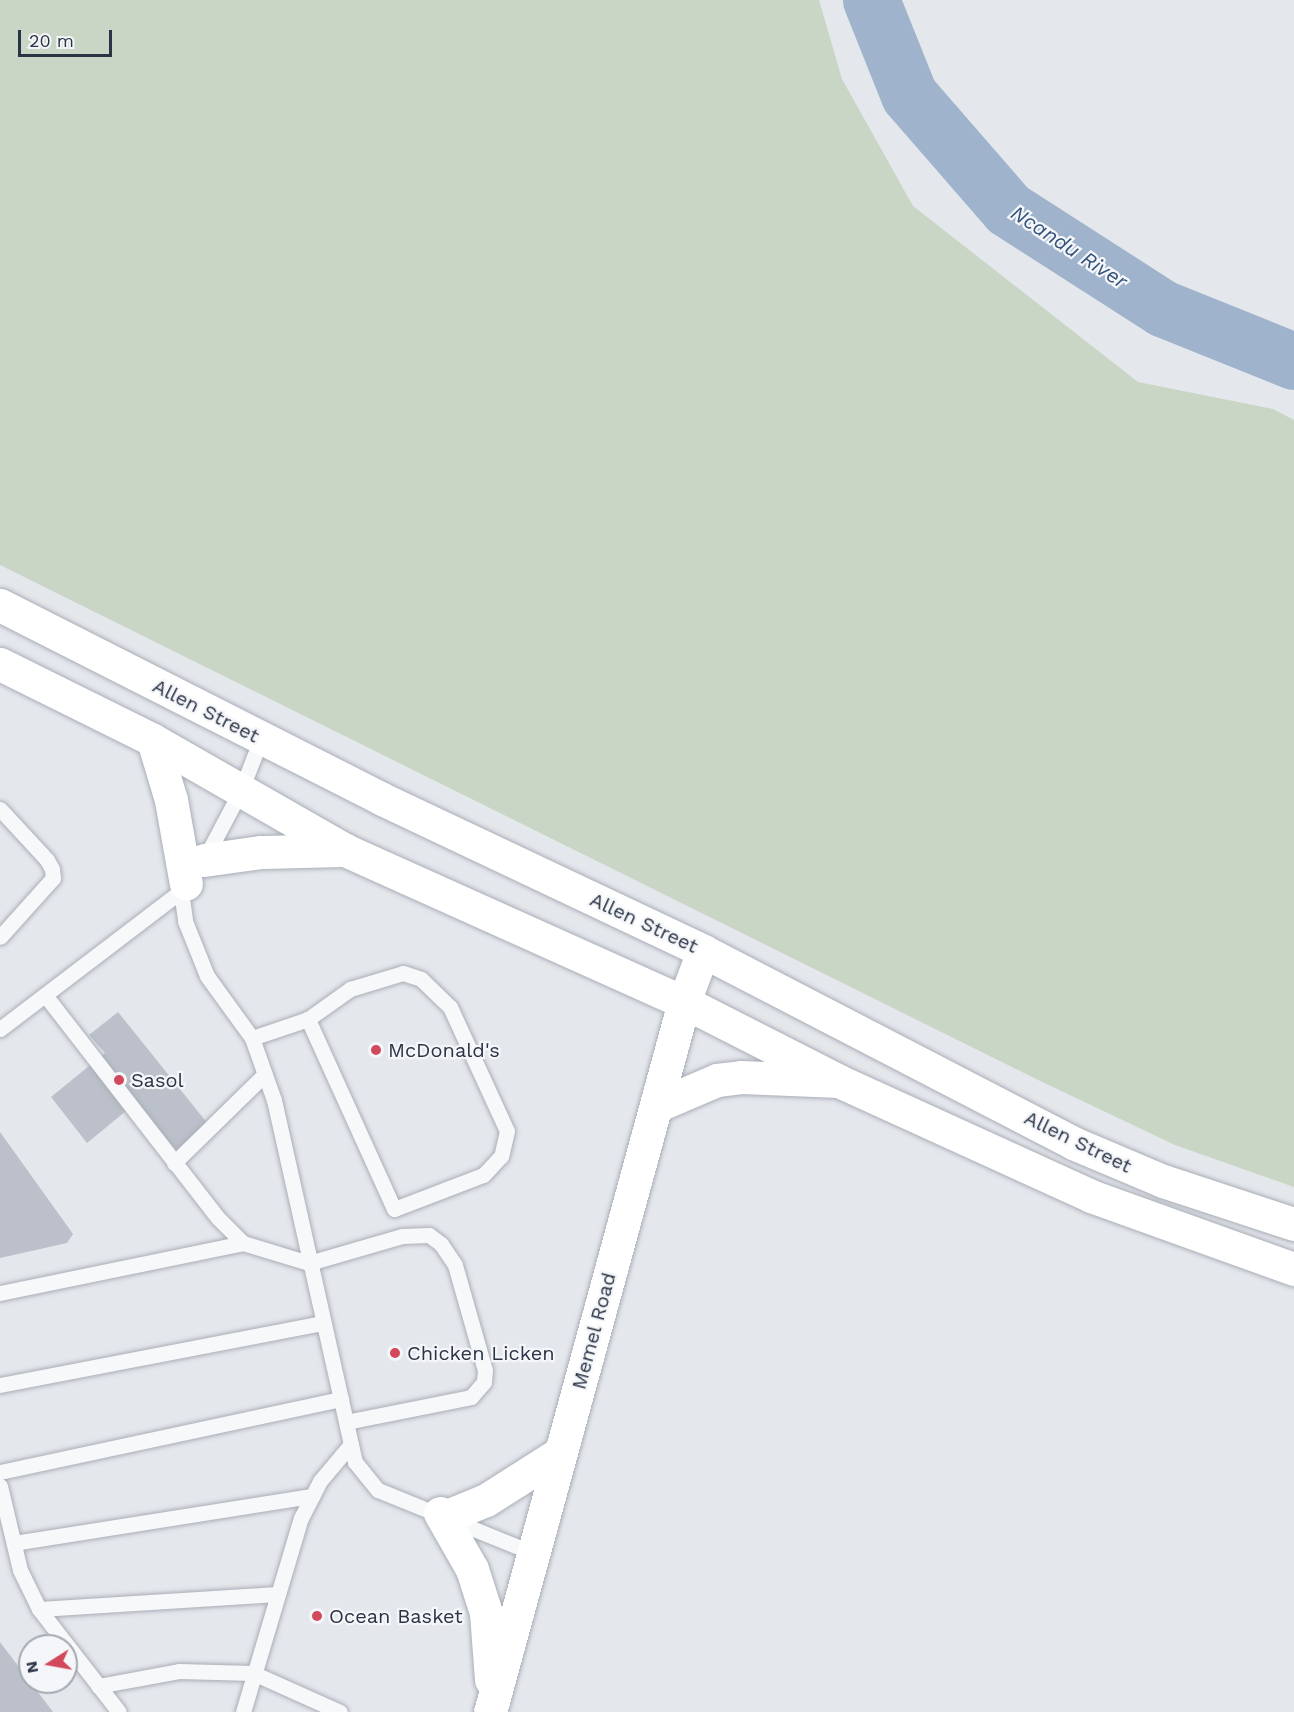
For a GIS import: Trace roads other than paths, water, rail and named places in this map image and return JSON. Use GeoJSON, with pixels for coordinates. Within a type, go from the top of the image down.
{"type":"FeatureCollection","features":[{"type":"Feature","properties":{"kind":"main road","name":"Allen Street"},"geometry":{"type":"LineString","coordinates":[[0,605],[261,739],[703,951],[1073,1143],[1163,1181],[1294,1224]]}},
{"type":"Feature","properties":{"kind":"main road","name":"Allen Street"},"geometry":{"type":"LineString","coordinates":[[0,664],[153,740],[345,850],[684,1002],[839,1081],[1091,1196],[1294,1269]]}},
{"type":"Feature","properties":{"kind":"main road"},"geometry":{"type":"LineString","coordinates":[[153,740],[190,878],[261,852],[345,850]]}},
{"type":"Feature","properties":{"kind":"main road","name":"Memel Road"},"geometry":{"type":"LineString","coordinates":[[491,1707],[684,1002],[703,951]]}},
{"type":"Feature","properties":{"kind":"main road"},"geometry":{"type":"LineString","coordinates":[[656,1106],[717,1080],[741,1077],[839,1081]]}},
{"type":"Feature","properties":{"kind":"main road"},"geometry":{"type":"LineString","coordinates":[[491,1707],[486,1613],[472,1569],[444,1515],[486,1500],[560,1453]]}},
{"type":"Feature","properties":{"kind":"lane"},"geometry":{"type":"LineString","coordinates":[[0,1029],[190,878],[241,790],[261,739]]}},
{"type":"Feature","properties":{"kind":"lane"},"geometry":{"type":"LineString","coordinates":[[0,809],[47,860],[52,869],[53,878],[0,938]]}},
{"type":"Feature","properties":{"kind":"lane"},"geometry":{"type":"LineString","coordinates":[[190,878],[185,921],[207,976],[252,1038],[274,1100],[355,1462],[378,1490],[533,1553]]}},
{"type":"Feature","properties":{"kind":"lane"},"geometry":{"type":"LineString","coordinates":[[252,1038],[308,1019],[350,989],[403,973],[421,979],[450,1006],[507,1131],[501,1156],[483,1175],[394,1209]]}},
{"type":"Feature","properties":{"kind":"lane"},"geometry":{"type":"LineString","coordinates":[[45,995],[174,1163],[218,1218],[243,1243],[309,1263],[402,1236],[429,1235],[441,1244],[455,1265],[485,1370],[484,1382],[471,1397],[345,1422]]}},
{"type":"Feature","properties":{"kind":"lane"},"geometry":{"type":"LineString","coordinates":[[308,1019],[394,1209],[402,1236]]}},
{"type":"Feature","properties":{"kind":"lane"},"geometry":{"type":"LineString","coordinates":[[174,1163],[265,1074]]}},
{"type":"Feature","properties":{"kind":"lane"},"geometry":{"type":"LineString","coordinates":[[0,1293],[243,1243]]}},
{"type":"Feature","properties":{"kind":"lane"},"geometry":{"type":"LineString","coordinates":[[0,1385],[323,1323]]}},
{"type":"Feature","properties":{"kind":"lane"},"geometry":{"type":"LineString","coordinates":[[0,1472],[340,1399]]}},
{"type":"Feature","properties":{"kind":"lane"},"geometry":{"type":"LineString","coordinates":[[243,1712],[301,1518],[320,1481],[351,1444]]}},
{"type":"Feature","properties":{"kind":"lane"},"geometry":{"type":"LineString","coordinates":[[0,1486],[20,1570],[39,1609],[119,1712]]}},
{"type":"Feature","properties":{"kind":"lane"},"geometry":{"type":"LineString","coordinates":[[14,1543],[312,1496]]}},
{"type":"Feature","properties":{"kind":"lane"},"geometry":{"type":"LineString","coordinates":[[39,1609],[278,1594]]}},
{"type":"Feature","properties":{"kind":"lane"},"geometry":{"type":"LineString","coordinates":[[98,1686],[179,1671],[253,1673],[340,1712]]}},
{"type":"Feature","properties":{"kind":"waterway","name":"Ncandu River"},"geometry":{"type":"LineString","coordinates":[[871,0],[909,95],[1008,209],[1162,308],[1294,361]]}},
{"type":"Feature","properties":{"kind":"place","name":"McDonald's"},"geometry":{"type":"Point","coordinates":[376,1050]}},
{"type":"Feature","properties":{"kind":"place","name":"Sasol"},"geometry":{"type":"Point","coordinates":[119,1080]}},
{"type":"Feature","properties":{"kind":"place","name":"Chicken Licken"},"geometry":{"type":"Point","coordinates":[395,1353]}},
{"type":"Feature","properties":{"kind":"place","name":"Ocean Basket"},"geometry":{"type":"Point","coordinates":[317,1616]}}]}
